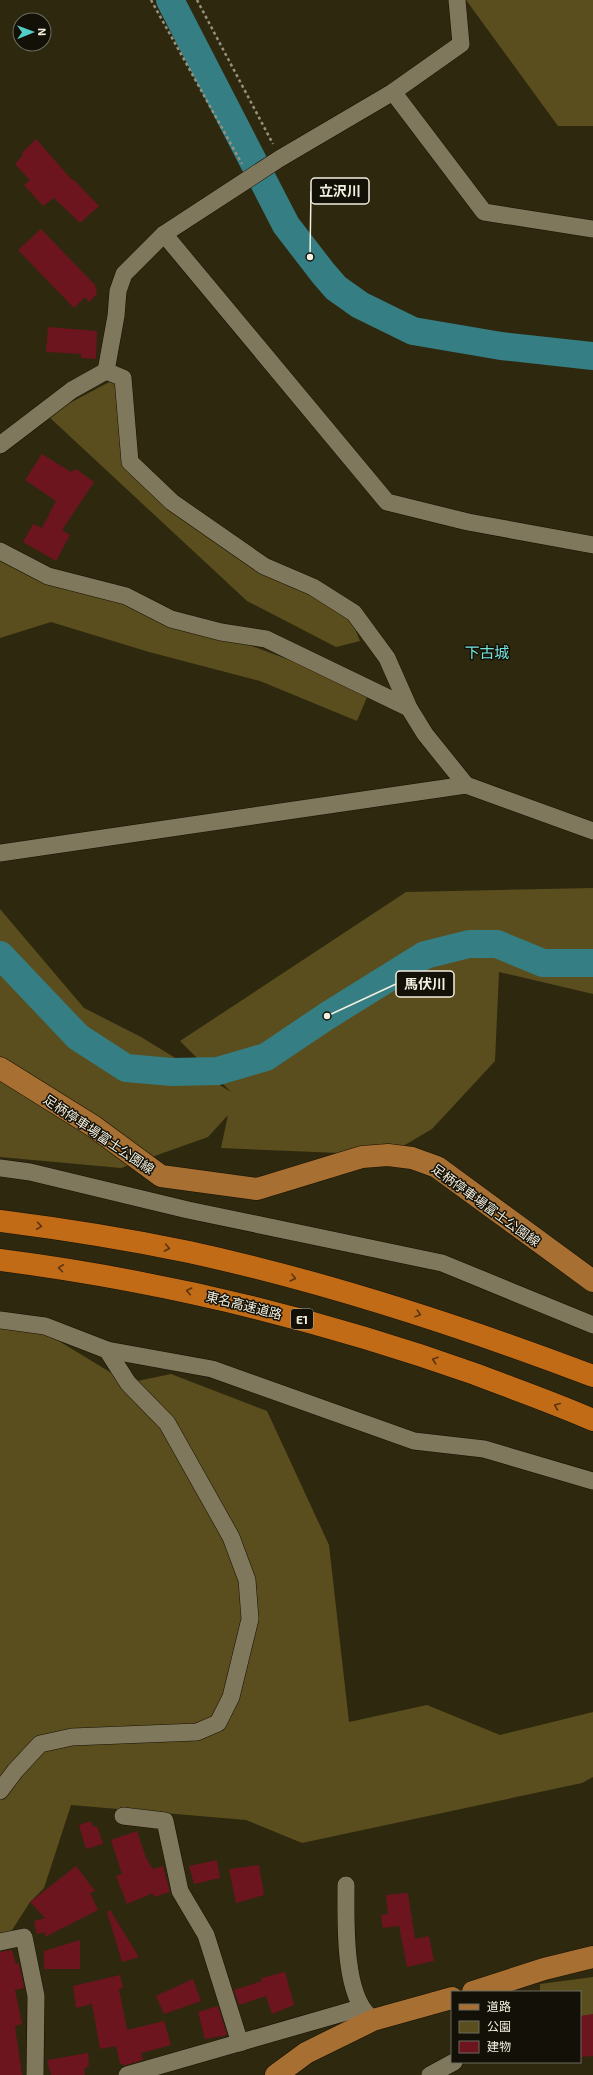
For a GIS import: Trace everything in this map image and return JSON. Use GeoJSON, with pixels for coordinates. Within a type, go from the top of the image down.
{"type":"FeatureCollection","features":[{"type":"Feature","properties":{"kind":"highway"},"geometry":{"type":"LineString","coordinates":[[0,1221],[85,1232],[189,1252],[304,1280],[423,1315],[518,1347],[593,1376]]}},
{"type":"Feature","properties":{"kind":"highway","name":"東名高速道路"},"geometry":{"type":"LineString","coordinates":[[0,1260],[91,1272],[189,1291],[286,1314],[444,1364],[593,1420]]}},
{"type":"Feature","properties":{"kind":"main road","name":"足柄停車場富士公園線"},"geometry":{"type":"LineString","coordinates":[[0,1068],[93,1126],[161,1176],[257,1189],[362,1157],[388,1155],[412,1158],[437,1167],[593,1281]]}},
{"type":"Feature","properties":{"kind":"main road"},"geometry":{"type":"LineString","coordinates":[[476,1991],[544,1969],[593,1957]]}},
{"type":"Feature","properties":{"kind":"main road"},"geometry":{"type":"LineString","coordinates":[[276,2075],[306,2053],[367,2014],[451,1998]]}},
{"type":"Feature","properties":{"kind":"street"},"geometry":{"type":"LineString","coordinates":[[106,371],[116,316],[118,291],[124,274],[164,234],[280,159],[393,92],[461,44],[457,0]]}},
{"type":"Feature","properties":{"kind":"street"},"geometry":{"type":"LineString","coordinates":[[393,92],[484,212],[593,229]]}},
{"type":"Feature","properties":{"kind":"street"},"geometry":{"type":"LineString","coordinates":[[164,234],[387,502],[468,522],[593,545]]}},
{"type":"Feature","properties":{"kind":"street"},"geometry":{"type":"LineString","coordinates":[[0,445],[72,390],[106,371]]}},
{"type":"Feature","properties":{"kind":"street"},"geometry":{"type":"LineString","coordinates":[[106,371],[124,378],[130,462],[172,502],[264,566],[313,587],[354,613],[388,658],[409,708],[425,734],[466,785]]}},
{"type":"Feature","properties":{"kind":"street"},"geometry":{"type":"LineString","coordinates":[[0,551],[48,576],[126,596],[171,618],[221,632],[266,639],[409,708]]}},
{"type":"Feature","properties":{"kind":"street"},"geometry":{"type":"LineString","coordinates":[[0,853],[466,785],[593,831]]}},
{"type":"Feature","properties":{"kind":"street"},"geometry":{"type":"LineString","coordinates":[[0,1168],[30,1172],[188,1210],[442,1263],[593,1325]]}},
{"type":"Feature","properties":{"kind":"street"},"geometry":{"type":"LineString","coordinates":[[0,1320],[45,1326],[107,1350],[212,1369],[414,1441],[484,1449],[593,1481]]}},
{"type":"Feature","properties":{"kind":"street"},"geometry":{"type":"LineString","coordinates":[[0,1791],[15,1771],[40,1744],[72,1738],[197,1732],[218,1723],[232,1690],[250,1619],[247,1580],[231,1537],[167,1423],[128,1383],[107,1350]]}},
{"type":"Feature","properties":{"kind":"street"},"geometry":{"type":"LineString","coordinates":[[123,1816],[165,1821],[180,1891],[206,1935],[240,2043]]}},
{"type":"Feature","properties":{"kind":"street"},"geometry":{"type":"LineString","coordinates":[[127,2075],[240,2043],[367,2014],[347,1958],[346,1885]]}},
{"type":"Feature","properties":{"kind":"street"},"geometry":{"type":"LineString","coordinates":[[0,1942],[24,1937],[36,1996],[35,2075]]}},
{"type":"Feature","properties":{"kind":"street"},"geometry":{"type":"LineString","coordinates":[[431,2075],[452,2063]]}},
{"type":"Feature","properties":{"kind":"path"},"geometry":{"type":"LineString","coordinates":[[151,0],[246,181]]}},
{"type":"Feature","properties":{"kind":"path"},"geometry":{"type":"LineString","coordinates":[[197,0],[280,159]]}},
{"type":"Feature","properties":{"kind":"green space"},"geometry":{"type":"Polygon","coordinates":[[[466,0],[593,0],[593,126],[558,126],[466,0]]]}},
{"type":"Feature","properties":{"kind":"green space"},"geometry":{"type":"Polygon","coordinates":[[[115,379],[130,456],[198,527],[347,609],[360,641],[336,647],[247,601],[47,415],[115,379]]]}},
{"type":"Feature","properties":{"kind":"green space"},"geometry":{"type":"Polygon","coordinates":[[[0,552],[370,690],[357,721],[260,681],[149,652],[51,622],[0,638],[0,552]]]}},
{"type":"Feature","properties":{"kind":"green space"},"geometry":{"type":"Polygon","coordinates":[[[593,888],[593,994],[499,972],[495,1061],[432,1129],[388,1155],[221,1148],[228,1115],[208,1137],[121,1168],[0,1157],[0,909],[84,1008],[141,1037],[231,1092],[180,1041],[406,892],[593,888]]]}},
{"type":"Feature","properties":{"kind":"green space"},"geometry":{"type":"Polygon","coordinates":[[[0,1328],[44,1332],[128,1383],[171,1374],[267,1411],[329,1545],[349,1722],[427,1705],[500,1735],[593,1712],[593,1777],[582,1783],[302,1843],[246,1820],[71,1805],[44,1888],[30,1902],[0,1949],[0,1328]]]}},
{"type":"Feature","properties":{"kind":"green space"},"geometry":{"type":"Polygon","coordinates":[[[593,1977],[593,2027],[581,2027],[581,1991],[540,1991],[540,1984],[593,1977]]]}},
{"type":"Feature","properties":{"kind":"building"},"geometry":{"type":"Polygon","coordinates":[[[36,139],[72,180],[73,179],[99,206],[80,223],[54,198],[43,206],[24,185],[30,180],[15,164],[23,155],[22,153],[36,139]]]}},
{"type":"Feature","properties":{"kind":"building"},"geometry":{"type":"Polygon","coordinates":[[[41,229],[95,285],[97,294],[89,302],[85,297],[74,308],[18,250],[41,229]]]}},
{"type":"Feature","properties":{"kind":"building"},"geometry":{"type":"Polygon","coordinates":[[[48,327],[97,331],[96,359],[81,358],[81,354],[46,352],[48,327]]]}},
{"type":"Feature","properties":{"kind":"building"},"geometry":{"type":"Polygon","coordinates":[[[42,454],[71,472],[76,469],[94,482],[62,530],[70,535],[56,561],[23,542],[33,524],[42,528],[56,501],[25,480],[42,454]]]}},
{"type":"Feature","properties":{"kind":"building"},"geometry":{"type":"Polygon","coordinates":[[[91,1821],[93,1827],[97,1826],[103,1844],[86,1849],[79,1825],[91,1821]]]}},
{"type":"Feature","properties":{"kind":"building"},"geometry":{"type":"Polygon","coordinates":[[[137,1831],[146,1858],[153,1869],[163,1866],[170,1892],[154,1897],[153,1893],[127,1904],[116,1876],[122,1874],[111,1840],[137,1831]]]}},
{"type":"Feature","properties":{"kind":"building"},"geometry":{"type":"Polygon","coordinates":[[[217,1860],[220,1878],[194,1884],[189,1866],[217,1860]]]}},
{"type":"Feature","properties":{"kind":"building"},"geometry":{"type":"Polygon","coordinates":[[[259,1865],[264,1895],[236,1903],[229,1869],[259,1865]]]}},
{"type":"Feature","properties":{"kind":"building"},"geometry":{"type":"Polygon","coordinates":[[[76,1866],[95,1891],[90,1893],[98,1910],[45,1937],[45,1932],[37,1934],[34,1921],[45,1918],[30,1902],[76,1866]]]}},
{"type":"Feature","properties":{"kind":"building"},"geometry":{"type":"Polygon","coordinates":[[[408,1893],[415,1939],[429,1936],[434,1961],[407,1967],[399,1926],[383,1928],[381,1915],[388,1914],[386,1895],[408,1893]]]}},
{"type":"Feature","properties":{"kind":"building"},"geometry":{"type":"Polygon","coordinates":[[[110,1910],[139,1957],[122,1962],[107,1912],[110,1910]]]}},
{"type":"Feature","properties":{"kind":"building"},"geometry":{"type":"Polygon","coordinates":[[[80,1940],[80,1969],[44,1969],[44,1951],[80,1940]]]}},
{"type":"Feature","properties":{"kind":"building"},"geometry":{"type":"Polygon","coordinates":[[[12,1950],[16,1964],[19,1963],[24,1988],[15,1990],[22,2024],[15,2026],[22,2075],[0,2075],[0,1952],[12,1950]]]}},
{"type":"Feature","properties":{"kind":"building"},"geometry":{"type":"Polygon","coordinates":[[[285,1972],[294,2005],[272,2014],[266,1996],[239,2005],[234,1990],[262,1981],[261,1978],[285,1972]]]}},
{"type":"Feature","properties":{"kind":"building"},"geometry":{"type":"Polygon","coordinates":[[[120,1975],[123,1988],[119,1989],[127,2030],[164,2021],[171,2045],[141,2053],[143,2060],[123,2066],[123,2064],[120,2064],[116,2046],[100,2049],[92,2004],[76,2008],[73,1986],[120,1975]]]}},
{"type":"Feature","properties":{"kind":"building"},"geometry":{"type":"Polygon","coordinates":[[[193,1979],[201,2001],[164,2014],[156,1996],[193,1979]]]}},
{"type":"Feature","properties":{"kind":"building"},"geometry":{"type":"Polygon","coordinates":[[[218,2006],[227,2035],[205,2039],[198,2012],[218,2006]]]}},
{"type":"Feature","properties":{"kind":"building"},"geometry":{"type":"Polygon","coordinates":[[[593,2014],[593,2056],[581,2057],[581,2016],[593,2014]]]}},
{"type":"Feature","properties":{"kind":"building"},"geometry":{"type":"Polygon","coordinates":[[[88,2053],[89,2066],[84,2069],[85,2075],[51,2075],[47,2060],[88,2053]]]}},
{"type":"Feature","properties":{"kind":"waterway"},"geometry":{"type":"LineString","coordinates":[[170,0],[286,225],[336,288],[360,305],[413,331],[501,346],[593,356]]}},
{"type":"Feature","properties":{"kind":"waterway"},"geometry":{"type":"LineString","coordinates":[[0,955],[78,1037],[126,1068],[172,1072],[218,1071],[266,1057],[327,1016],[425,955],[469,944],[497,944],[543,963],[593,963]]}},
{"type":"Feature","properties":{"kind":"place","name":"立沢川"},"geometry":{"type":"Point","coordinates":[310,257]}},
{"type":"Feature","properties":{"kind":"place","name":"馬伏川"},"geometry":{"type":"Point","coordinates":[327,1016]}},
{"type":"Feature","properties":{"kind":"district","name":"下古城"},"geometry":{"type":"Point","coordinates":[487,652]}}]}
